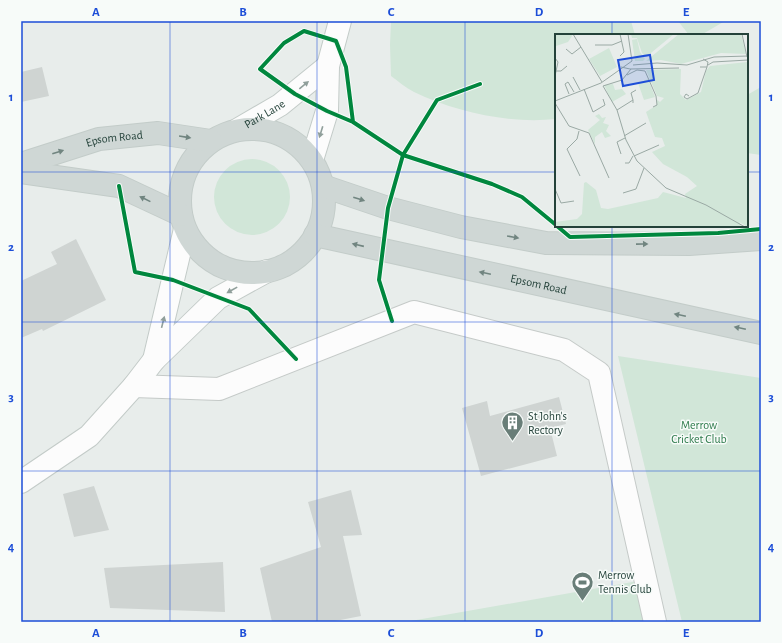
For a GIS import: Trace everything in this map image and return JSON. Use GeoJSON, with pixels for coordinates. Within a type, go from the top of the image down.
{"type":"FeatureCollection","features":[{"type":"Feature","properties":{"kind":"main road"},"geometry":{"type":"LineString","coordinates":[[258,128],[279,134],[297,144],[312,160],[323,186],[324,203],[322,219],[315,236],[303,252],[286,264],[267,271],[242,272],[218,265],[198,250],[183,222],[179,194],[184,173],[195,155],[211,141],[223,134],[237,130],[258,128]]}},
{"type":"Feature","properties":{"kind":"main road","name":"Epsom Road"},"geometry":{"type":"LineString","coordinates":[[21,164],[99,139],[158,133],[211,141]]}},
{"type":"Feature","properties":{"kind":"main road"},"geometry":{"type":"LineString","coordinates":[[21,172],[119,186],[183,222]]}},
{"type":"Feature","properties":{"kind":"main road"},"geometry":{"type":"LineString","coordinates":[[323,186],[381,206],[461,227],[546,243],[689,244],[761,239]]}},
{"type":"Feature","properties":{"kind":"main road","name":"Epsom Road"},"geometry":{"type":"LineString","coordinates":[[315,236],[761,333]]}},
{"type":"Feature","properties":{"kind":"street"},"geometry":{"type":"LineString","coordinates":[[312,160],[327,111],[328,66],[340,21]]}},
{"type":"Feature","properties":{"kind":"street","name":"Park Lane"},"geometry":{"type":"LineString","coordinates":[[237,130],[280,105],[328,66]]}},
{"type":"Feature","properties":{"kind":"street"},"geometry":{"type":"LineString","coordinates":[[154,360],[183,222]]}},
{"type":"Feature","properties":{"kind":"street"},"geometry":{"type":"LineString","coordinates":[[21,482],[89,436],[134,386],[154,360],[218,298],[267,271]]}},
{"type":"Feature","properties":{"kind":"street"},"geometry":{"type":"LineString","coordinates":[[134,386],[219,389],[414,312],[564,350],[600,373],[655,622]]}},
{"type":"Feature","properties":{"kind":"green space"},"geometry":{"type":"Polygon","coordinates":[[[391,21],[631,21],[635,34],[555,34],[555,119],[538,120],[501,118],[465,111],[414,92],[391,76],[391,21]]]}},
{"type":"Feature","properties":{"kind":"green space"},"geometry":{"type":"Polygon","coordinates":[[[678,21],[725,21],[703,34],[688,34],[678,21]]]}},
{"type":"Feature","properties":{"kind":"green space"},"geometry":{"type":"Polygon","coordinates":[[[761,87],[761,155],[748,153],[748,94],[761,87]]]}},
{"type":"Feature","properties":{"kind":"green space"},"geometry":{"type":"Polygon","coordinates":[[[252,159],[266,162],[279,170],[287,183],[290,197],[287,211],[279,224],[266,232],[252,235],[238,232],[225,224],[217,211],[214,197],[217,183],[225,170],[238,162],[252,159]]]}},
{"type":"Feature","properties":{"kind":"green space","name":"Merrow Cricket Club"},"geometry":{"type":"Polygon","coordinates":[[[618,356],[761,378],[761,622],[682,622],[618,356]]]}},
{"type":"Feature","properties":{"kind":"green space","name":"Merrow Tennis Club"},"geometry":{"type":"Polygon","coordinates":[[[638,581],[647,622],[405,622],[638,581]]]}},
{"type":"Feature","properties":{"kind":"building"},"geometry":{"type":"Polygon","coordinates":[[[42,67],[49,96],[21,102],[21,72],[42,67]]]}},
{"type":"Feature","properties":{"kind":"building"},"geometry":{"type":"Polygon","coordinates":[[[76,239],[106,300],[43,331],[42,329],[21,338],[21,281],[57,264],[51,252],[76,239]]]}},
{"type":"Feature","properties":{"kind":"building","name":"St John's Rectory"},"geometry":{"type":"Polygon","coordinates":[[[559,397],[566,424],[550,428],[557,456],[481,476],[462,408],[487,401],[490,416],[559,397]]]}},
{"type":"Feature","properties":{"kind":"building"},"geometry":{"type":"Polygon","coordinates":[[[94,486],[109,530],[74,537],[63,494],[94,486]]]}},
{"type":"Feature","properties":{"kind":"building"},"geometry":{"type":"Polygon","coordinates":[[[351,490],[362,535],[343,536],[361,616],[330,622],[272,622],[260,568],[321,547],[308,502],[351,490]]]}},
{"type":"Feature","properties":{"kind":"building"},"geometry":{"type":"Polygon","coordinates":[[[223,562],[225,612],[110,608],[104,568],[223,562]]]}},
{"type":"Feature","properties":{"kind":"cycle path"},"geometry":{"type":"LineString","coordinates":[[304,31],[336,41],[346,67],[353,122],[327,111],[295,94],[260,69],[284,43],[304,31]]}},
{"type":"Feature","properties":{"kind":"cycle path"},"geometry":{"type":"LineString","coordinates":[[392,321],[379,280],[388,208],[403,155],[437,100],[480,84]]}},
{"type":"Feature","properties":{"kind":"cycle path"},"geometry":{"type":"LineString","coordinates":[[353,122],[403,155],[492,184],[522,197],[555,224]]}},
{"type":"Feature","properties":{"kind":"cycle path"},"geometry":{"type":"LineString","coordinates":[[119,186],[135,272],[173,280],[249,309],[296,359]]}},
{"type":"Feature","properties":{"kind":"cycle path"},"geometry":{"type":"LineString","coordinates":[[558,227],[570,237],[718,233],[761,229]]}},
{"type":"Feature","properties":{"kind":"place","name":"St John's Rectory"},"geometry":{"type":"Point","coordinates":[513,442]}},
{"type":"Feature","properties":{"kind":"place","name":"Merrow Tennis Club"},"geometry":{"type":"Point","coordinates":[582,602]}}]}
